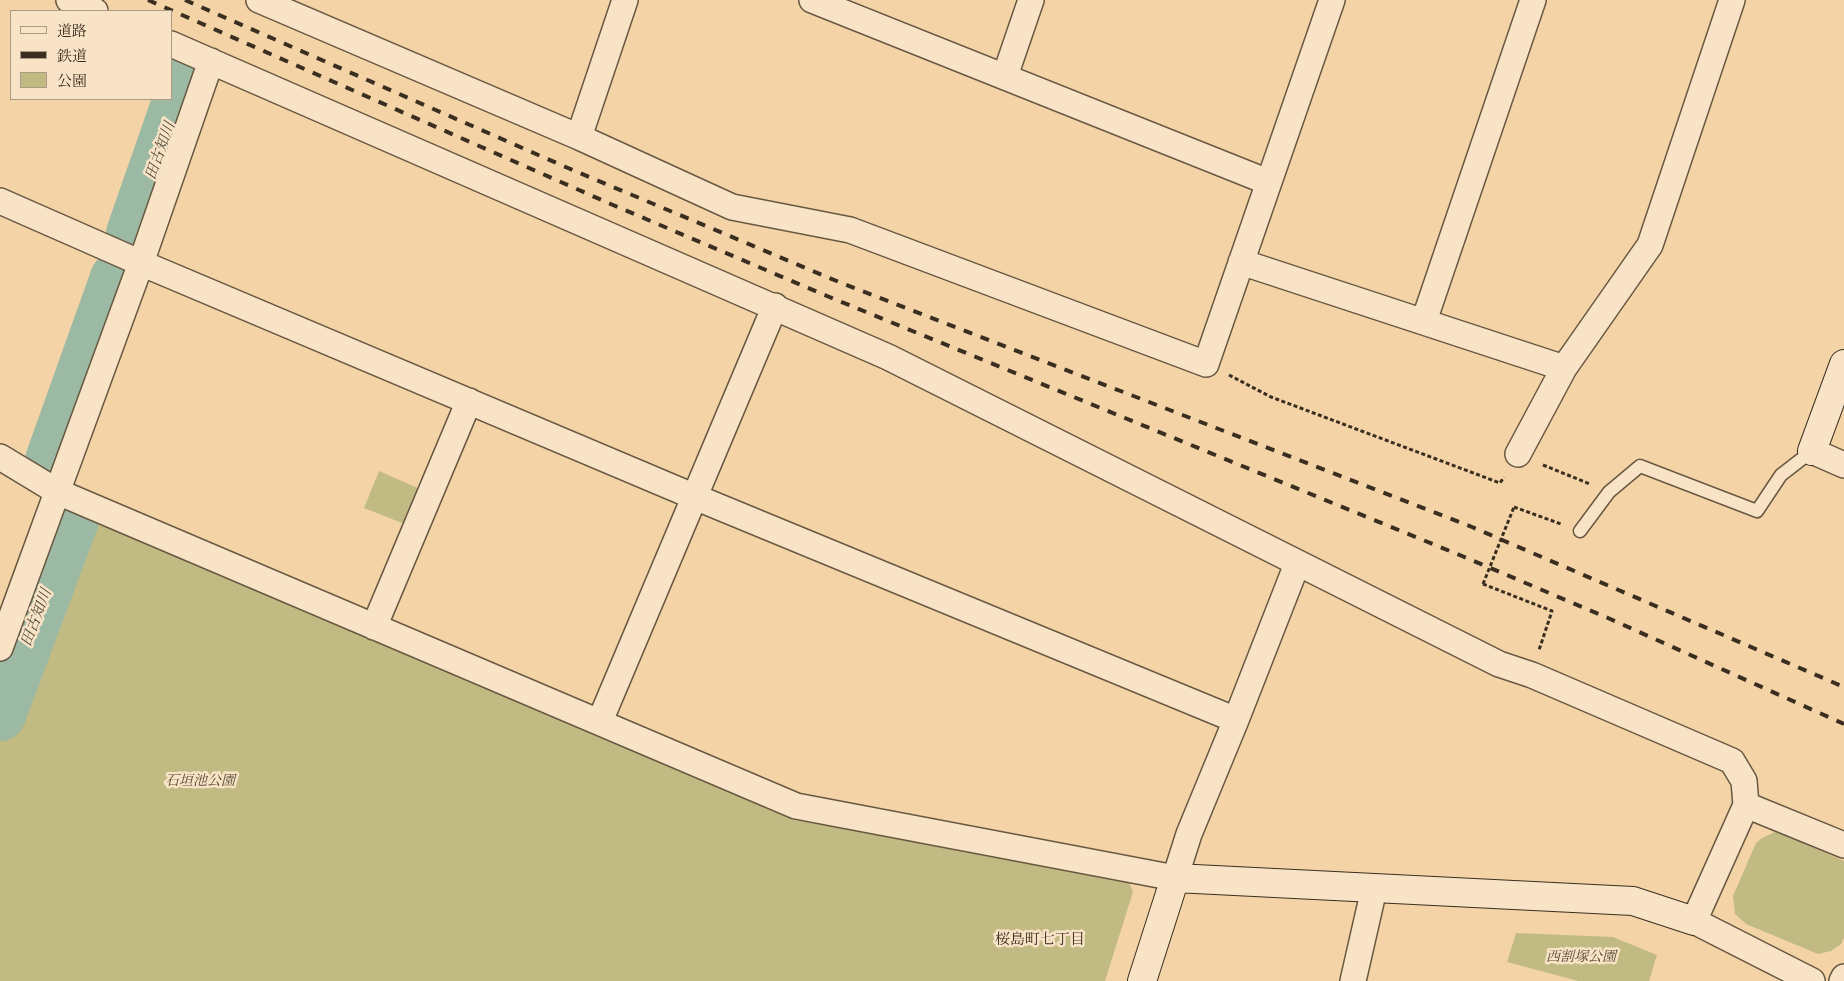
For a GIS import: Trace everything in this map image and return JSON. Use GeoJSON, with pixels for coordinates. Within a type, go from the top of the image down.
{"type":"FeatureCollection","features":[{"type":"Feature","properties":{"kind":"street"},"geometry":{"type":"LineString","coordinates":[[69,0],[93,10]]}},
{"type":"Feature","properties":{"kind":"street"},"geometry":{"type":"LineString","coordinates":[[260,0],[579,137],[732,207],[850,230],[1206,364],[1332,0]]}},
{"type":"Feature","properties":{"kind":"street"},"geometry":{"type":"LineString","coordinates":[[579,137],[625,0]]}},
{"type":"Feature","properties":{"kind":"street"},"geometry":{"type":"LineString","coordinates":[[1005,76],[1031,0]]}},
{"type":"Feature","properties":{"kind":"street"},"geometry":{"type":"LineString","coordinates":[[1424,321],[1533,0]]}},
{"type":"Feature","properties":{"kind":"street"},"geometry":{"type":"LineString","coordinates":[[1518,454],[1564,368],[1650,245],[1732,0]]}},
{"type":"Feature","properties":{"kind":"street"},"geometry":{"type":"LineString","coordinates":[[822,2],[1268,182]]}},
{"type":"Feature","properties":{"kind":"street"},"geometry":{"type":"LineString","coordinates":[[172,44],[775,306],[888,357],[1499,664],[1532,675],[1732,761],[1744,781],[1746,805],[1694,922]]}},
{"type":"Feature","properties":{"kind":"street"},"geometry":{"type":"LineString","coordinates":[[0,648],[141,263],[211,61]]}},
{"type":"Feature","properties":{"kind":"street"},"geometry":{"type":"LineString","coordinates":[[0,201],[141,263],[695,497],[1236,720]]}},
{"type":"Feature","properties":{"kind":"street"},"geometry":{"type":"LineString","coordinates":[[1241,262],[1564,368]]}},
{"type":"Feature","properties":{"kind":"street"},"geometry":{"type":"LineString","coordinates":[[600,721],[775,306]]}},
{"type":"Feature","properties":{"kind":"street"},"geometry":{"type":"LineString","coordinates":[[1844,364],[1812,451],[1844,465]]}},
{"type":"Feature","properties":{"kind":"street"},"geometry":{"type":"LineString","coordinates":[[374,627],[469,401]]}},
{"type":"Feature","properties":{"kind":"street"},"geometry":{"type":"LineString","coordinates":[[0,457],[58,492],[796,806],[1175,878],[1633,901],[1694,922],[1812,981]]}},
{"type":"Feature","properties":{"kind":"street"},"geometry":{"type":"LineString","coordinates":[[1142,981],[1189,834],[1297,564]]}},
{"type":"Feature","properties":{"kind":"street"},"geometry":{"type":"LineString","coordinates":[[1746,805],[1844,845]]}},
{"type":"Feature","properties":{"kind":"street"},"geometry":{"type":"LineString","coordinates":[[1353,981],[1374,889]]}},
{"type":"Feature","properties":{"kind":"street"},"geometry":{"type":"LineString","coordinates":[[1842,981],[1844,976]]}},
{"type":"Feature","properties":{"kind":"lane"},"geometry":{"type":"LineString","coordinates":[[1580,531],[1609,492],[1640,466],[1757,511],[1781,474],[1812,451]]}},
{"type":"Feature","properties":{"kind":"path"},"geometry":{"type":"LineString","coordinates":[[1206,364],[1271,396],[1500,483],[1518,454],[1609,492]]}},
{"type":"Feature","properties":{"kind":"path"},"geometry":{"type":"LineString","coordinates":[[1532,675],[1552,611],[1483,584],[1514,507],[1580,531]]}},
{"type":"Feature","properties":{"kind":"green space"},"geometry":{"type":"Polygon","coordinates":[[[379,471],[422,490],[407,525],[364,508],[379,471]]]}},
{"type":"Feature","properties":{"kind":"green space","name":"石垣池公園"},"geometry":{"type":"Polygon","coordinates":[[[79,513],[793,820],[1125,872],[1133,892],[1105,981],[0,981],[0,702],[63,523],[79,513]]]}},
{"type":"Feature","properties":{"kind":"green space"},"geometry":{"type":"Polygon","coordinates":[[[1775,832],[1844,861],[1844,938],[1841,944],[1831,951],[1818,954],[1746,924],[1735,914],[1733,896],[1756,843],[1775,832]]]}},
{"type":"Feature","properties":{"kind":"green space","name":"西割塚公園"},"geometry":{"type":"Polygon","coordinates":[[[1516,933],[1613,937],[1657,955],[1649,981],[1578,981],[1507,962],[1516,933]]]}},
{"type":"Feature","properties":{"kind":"waterway","name":"田古知川"},"geometry":{"type":"LineString","coordinates":[[132,233],[189,70]]}},
{"type":"Feature","properties":{"kind":"waterway","name":"田古知川"},"geometry":{"type":"LineString","coordinates":[[53,466],[51,460],[116,278]]}},
{"type":"Feature","properties":{"kind":"waterway","name":"田古知川"},"geometry":{"type":"LineString","coordinates":[[0,715],[73,520]]}},
{"type":"Feature","properties":{"kind":"railway"},"geometry":{"type":"LineString","coordinates":[[148,0],[171,10]]}},
{"type":"Feature","properties":{"kind":"railway"},"geometry":{"type":"LineString","coordinates":[[185,0],[568,168],[839,282],[1472,527],[1844,687]]}},
{"type":"Feature","properties":{"kind":"railway"},"geometry":{"type":"LineString","coordinates":[[172,11],[613,205],[827,296],[1462,556],[1608,618],[1844,724]]}},
{"type":"Feature","properties":{"kind":"district","name":"桜島町七丁目"},"geometry":{"type":"Point","coordinates":[1040,940]}}]}
